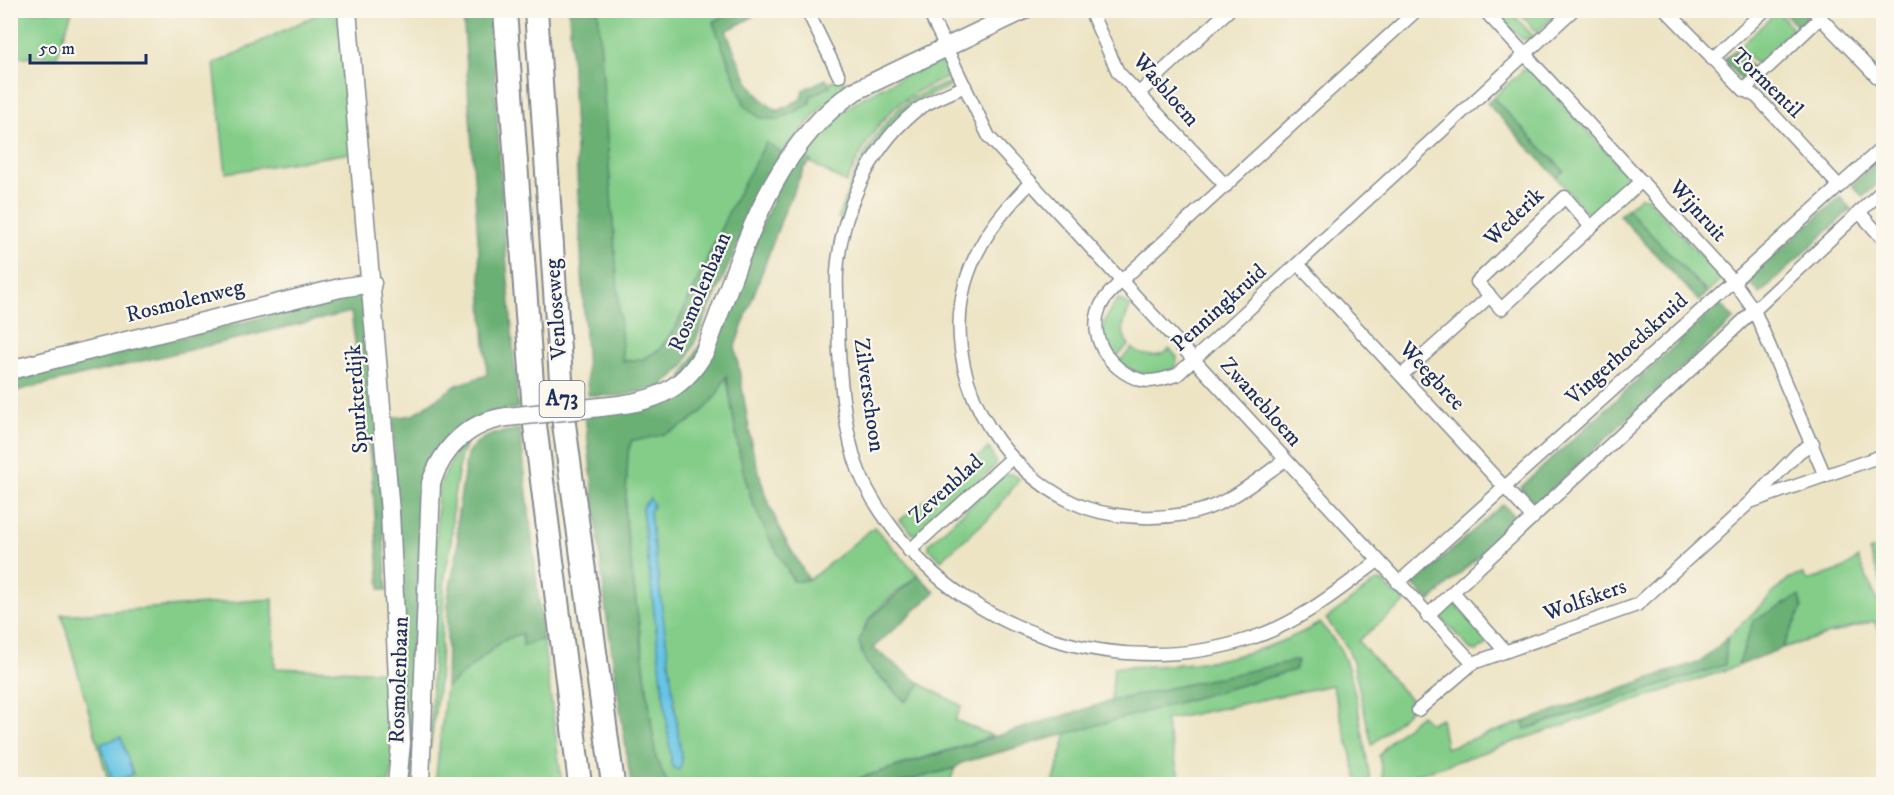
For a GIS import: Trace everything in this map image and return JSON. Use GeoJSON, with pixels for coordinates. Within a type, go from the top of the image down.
{"type":"FeatureCollection","features":[{"type":"Feature","properties":{"kind":"highway","name":"Venloseweg"},"geometry":{"type":"LineString","coordinates":[[505,10],[535,425],[580,784]]}},
{"type":"Feature","properties":{"kind":"highway","name":"Venloseweg"},"geometry":{"type":"LineString","coordinates":[[536,10],[564,424],[613,784]]}},
{"type":"Feature","properties":{"kind":"street","name":"Spurkterdijk"},"geometry":{"type":"LineString","coordinates":[[347,10],[390,512],[400,743],[397,784]]}},
{"type":"Feature","properties":{"kind":"street"},"geometry":{"type":"LineString","coordinates":[[807,10],[839,76]]}},
{"type":"Feature","properties":{"kind":"street","name":"Zwanebloem"},"geometry":{"type":"LineString","coordinates":[[928,10],[989,137],[1427,616],[1473,663]]}},
{"type":"Feature","properties":{"kind":"street","name":"Rosmolenbaan"},"geometry":{"type":"LineString","coordinates":[[420,784],[431,483],[441,459],[456,440],[488,421],[653,398],[672,388],[693,370],[705,351],[767,193],[790,152],[831,106],[855,91],[1024,10]]}},
{"type":"Feature","properties":{"kind":"street","name":"Wasbloem"},"geometry":{"type":"LineString","coordinates":[[1090,10],[1118,72],[1226,186]]}},
{"type":"Feature","properties":{"kind":"street"},"geometry":{"type":"LineString","coordinates":[[1138,94],[1229,10]]}},
{"type":"Feature","properties":{"kind":"street","name":"Penningkruid"},"geometry":{"type":"LineString","coordinates":[[1417,10],[1120,282],[1103,301],[1097,321],[1100,345],[1112,365],[1122,373],[1142,381],[1158,381],[1177,375],[1573,10]]}},
{"type":"Feature","properties":{"kind":"street","name":"Wijnruit"},"geometry":{"type":"LineString","coordinates":[[1484,10],[1734,282],[1754,310],[1813,443],[1825,476]]}},
{"type":"Feature","properties":{"kind":"street","name":"Tormentil"},"geometry":{"type":"LineString","coordinates":[[1666,10],[1744,90],[1757,97],[1839,186]]}},
{"type":"Feature","properties":{"kind":"street"},"geometry":{"type":"LineString","coordinates":[[1712,59],[1765,10]]}},
{"type":"Feature","properties":{"kind":"street"},"geometry":{"type":"LineString","coordinates":[[1744,90],[1816,14],[1884,84]]}},
{"type":"Feature","properties":{"kind":"street","name":"Zilverschoon"},"geometry":{"type":"LineString","coordinates":[[965,86],[915,111],[891,136],[871,163],[854,196],[843,230],[837,272],[839,354],[844,405],[854,458],[876,505],[922,566],[976,607],[1047,638],[1145,656],[1208,651],[1254,638],[1315,608],[1378,561]]}},
{"type":"Feature","properties":{"kind":"street","name":"Vingerhoedskruid"},"geometry":{"type":"LineString","coordinates":[[1398,583],[1884,146]]}},
{"type":"Feature","properties":{"kind":"street"},"geometry":{"type":"LineString","coordinates":[[1403,374],[1490,296],[1502,309],[1642,181]]}},
{"type":"Feature","properties":{"kind":"street","name":"Zevenblad"},"geometry":{"type":"LineString","coordinates":[[1031,182],[997,218],[976,252],[965,285],[960,315],[963,363],[976,407],[1011,459],[1033,479],[1074,503],[1104,513],[1146,516],[1187,514],[1230,499],[1285,460]]}},
{"type":"Feature","properties":{"kind":"street"},"geometry":{"type":"LineString","coordinates":[[1427,616],[1884,189]]}},
{"type":"Feature","properties":{"kind":"street","name":"Wederik"},"geometry":{"type":"LineString","coordinates":[[1490,296],[1477,282],[1565,197],[1591,227]]}},
{"type":"Feature","properties":{"kind":"street"},"geometry":{"type":"LineString","coordinates":[[1859,212],[1884,240]]}},
{"type":"Feature","properties":{"kind":"street","name":"Weegbree"},"geometry":{"type":"LineString","coordinates":[[1298,264],[1403,374],[1533,518]]}},
{"type":"Feature","properties":{"kind":"street","name":"Rosmolenweg"},"geometry":{"type":"LineString","coordinates":[[10,370],[340,288],[372,283]]}},
{"type":"Feature","properties":{"kind":"street","name":"Wolfskers"},"geometry":{"type":"LineString","coordinates":[[1418,710],[1473,663],[1504,650],[1637,605],[1750,502],[1799,452],[1813,443]]}},
{"type":"Feature","properties":{"kind":"street","name":"Wolfskers"},"geometry":{"type":"LineString","coordinates":[[1750,502],[1884,455]]}},
{"type":"Feature","properties":{"kind":"street","name":"Zevenblad"},"geometry":{"type":"LineString","coordinates":[[909,551],[1011,459]]}},
{"type":"Feature","properties":{"kind":"street"},"geometry":{"type":"LineString","coordinates":[[1454,593],[1504,650]]}},
{"type":"Feature","properties":{"kind":"green space"},"geometry":{"type":"Polygon","coordinates":[[[736,10],[750,11],[753,17],[726,31],[752,87],[768,104],[778,111],[801,99],[803,90],[826,79],[830,87],[811,96],[810,104],[779,120],[760,118],[745,106],[713,22],[736,10]]]}},
{"type":"Feature","properties":{"kind":"green space"},"geometry":{"type":"Polygon","coordinates":[[[1556,10],[1560,12],[1537,32],[1517,11],[1556,10]]]}},
{"type":"Feature","properties":{"kind":"green space"},"geometry":{"type":"Polygon","coordinates":[[[10,11],[72,11],[57,57],[11,57],[10,11]]]}},
{"type":"Feature","properties":{"kind":"green space"},"geometry":{"type":"Polygon","coordinates":[[[324,11],[342,11],[350,153],[226,173],[214,64],[324,11]]]}},
{"type":"Feature","properties":{"kind":"green space"},"geometry":{"type":"Polygon","coordinates":[[[463,11],[491,11],[503,215],[518,408],[485,415],[460,428],[441,447],[423,476],[414,676],[413,784],[405,784],[393,418],[413,415],[457,385],[487,375],[463,11]]]}},
{"type":"Feature","properties":{"kind":"green space"},"geometry":{"type":"Polygon","coordinates":[[[569,11],[598,11],[623,361],[643,359],[659,350],[676,327],[729,211],[766,142],[782,153],[755,206],[684,366],[661,387],[619,396],[588,395],[569,11]]]}},
{"type":"Feature","properties":{"kind":"green space"},"geometry":{"type":"Polygon","coordinates":[[[598,11],[736,11],[713,22],[745,106],[779,120],[811,96],[829,87],[829,83],[841,77],[844,83],[848,81],[851,85],[823,106],[782,153],[766,143],[729,211],[676,327],[659,350],[643,359],[622,361],[598,11]]]}},
{"type":"Feature","properties":{"kind":"green space"},"geometry":{"type":"Polygon","coordinates":[[[1493,11],[1510,11],[1534,37],[1523,40],[1493,11]]]}},
{"type":"Feature","properties":{"kind":"green space"},"geometry":{"type":"Polygon","coordinates":[[[1778,11],[1795,32],[1759,67],[1740,46],[1778,11]]]}},
{"type":"Feature","properties":{"kind":"green space"},"geometry":{"type":"Polygon","coordinates":[[[1782,11],[1803,11],[1807,15],[1807,23],[1800,29],[1782,11]]]}},
{"type":"Feature","properties":{"kind":"green space"},"geometry":{"type":"Polygon","coordinates":[[[1735,50],[1756,71],[1743,82],[1724,60],[1735,50]]]}},
{"type":"Feature","properties":{"kind":"green space"},"geometry":{"type":"Polygon","coordinates":[[[939,60],[952,70],[946,72],[947,78],[913,94],[888,114],[864,147],[846,183],[798,155],[813,137],[845,109],[880,88],[939,60]]]}},
{"type":"Feature","properties":{"kind":"green space"},"geometry":{"type":"Polygon","coordinates":[[[1523,70],[1531,70],[1628,175],[1628,182],[1594,213],[1587,213],[1556,177],[1564,171],[1493,98],[1523,70]]]}},
{"type":"Feature","properties":{"kind":"green space"},"geometry":{"type":"Polygon","coordinates":[[[950,82],[949,87],[908,108],[885,131],[868,159],[842,219],[838,218],[857,171],[883,126],[907,102],[950,82]]]}},
{"type":"Feature","properties":{"kind":"green space"},"geometry":{"type":"Polygon","coordinates":[[[1493,98],[1564,171],[1556,177],[1487,103],[1493,98]]]}},
{"type":"Feature","properties":{"kind":"green space"},"geometry":{"type":"Polygon","coordinates":[[[798,155],[811,161],[804,168],[783,215],[735,346],[753,452],[766,497],[783,536],[809,580],[794,581],[777,553],[753,503],[740,456],[727,376],[708,406],[689,422],[656,437],[632,440],[628,452],[625,515],[656,759],[668,784],[631,784],[606,611],[585,414],[671,397],[749,257],[779,185],[798,155]]]}},
{"type":"Feature","properties":{"kind":"green space"},"geometry":{"type":"Polygon","coordinates":[[[1883,156],[1883,179],[1863,197],[1852,185],[1883,156]]]}},
{"type":"Feature","properties":{"kind":"green space"},"geometry":{"type":"Polygon","coordinates":[[[1640,197],[1647,198],[1722,279],[1707,293],[1627,209],[1640,197]]]}},
{"type":"Feature","properties":{"kind":"green space"},"geometry":{"type":"Polygon","coordinates":[[[1840,197],[1851,209],[1760,294],[1747,279],[1840,197]]]}},
{"type":"Feature","properties":{"kind":"green space"},"geometry":{"type":"Polygon","coordinates":[[[1627,209],[1707,293],[1699,301],[1619,215],[1627,209]]]}},
{"type":"Feature","properties":{"kind":"green space"},"geometry":{"type":"Polygon","coordinates":[[[360,295],[369,300],[387,590],[380,590],[372,474],[351,312],[11,392],[11,380],[360,295]]]}},
{"type":"Feature","properties":{"kind":"green space"},"geometry":{"type":"Polygon","coordinates":[[[1118,299],[1131,306],[1123,330],[1129,345],[1114,359],[1105,342],[1103,328],[1118,299]]]}},
{"type":"Feature","properties":{"kind":"green space"},"geometry":{"type":"Polygon","coordinates":[[[1720,304],[1734,319],[1536,504],[1520,488],[1720,304]]]}},
{"type":"Feature","properties":{"kind":"green space"},"geometry":{"type":"Polygon","coordinates":[[[1132,348],[1151,356],[1170,349],[1177,357],[1176,367],[1154,375],[1140,373],[1118,363],[1132,348]]]}},
{"type":"Feature","properties":{"kind":"green space"},"geometry":{"type":"Polygon","coordinates":[[[726,375],[740,455],[752,502],[793,581],[809,580],[874,527],[918,575],[885,602],[866,625],[861,637],[861,649],[866,662],[905,702],[921,684],[962,706],[955,720],[993,736],[841,784],[668,784],[656,759],[625,515],[628,452],[632,440],[726,375]],[[653,505],[642,507],[672,767],[650,512],[653,505]]]}},
{"type":"Feature","properties":{"kind":"green space"},"geometry":{"type":"Polygon","coordinates":[[[520,429],[543,639],[523,646],[522,633],[502,641],[446,688],[448,597],[458,548],[457,519],[467,454],[477,442],[483,439],[497,433],[520,429]]]}},
{"type":"Feature","properties":{"kind":"green space"},"geometry":{"type":"Polygon","coordinates":[[[466,444],[461,455],[453,502],[451,548],[445,573],[439,681],[430,750],[438,488],[456,453],[466,444]]]}},
{"type":"Feature","properties":{"kind":"green space"},"geometry":{"type":"Polygon","coordinates":[[[989,448],[996,462],[994,467],[923,532],[913,534],[900,520],[989,448]]]}},
{"type":"Feature","properties":{"kind":"green space"},"geometry":{"type":"Polygon","coordinates":[[[1012,474],[1020,479],[990,517],[941,560],[929,549],[929,544],[1003,475],[1012,474]]]}},
{"type":"Feature","properties":{"kind":"green space"},"geometry":{"type":"Polygon","coordinates":[[[1503,504],[1518,520],[1429,602],[1413,585],[1503,504]]]}},
{"type":"Feature","properties":{"kind":"green space"},"geometry":{"type":"Polygon","coordinates":[[[1884,546],[1883,587],[1869,551],[1884,546]]]}},
{"type":"Feature","properties":{"kind":"green space"},"geometry":{"type":"Polygon","coordinates":[[[1858,558],[1883,614],[1883,642],[1874,621],[1782,648],[1802,608],[1753,621],[1738,666],[1390,784],[1384,784],[1379,756],[1391,740],[1421,715],[1430,723],[1441,718],[1446,748],[1523,722],[1526,729],[1725,665],[1727,638],[1788,579],[1803,574],[1807,581],[1843,569],[1858,558]]]}},
{"type":"Feature","properties":{"kind":"green space"},"geometry":{"type":"Polygon","coordinates":[[[918,575],[935,592],[873,648],[921,684],[906,702],[866,663],[859,642],[868,621],[918,575]]]}},
{"type":"Feature","properties":{"kind":"green space"},"geometry":{"type":"Polygon","coordinates":[[[1377,581],[1382,581],[1394,594],[1408,600],[1358,641],[1415,705],[1372,745],[1353,662],[1347,647],[1326,619],[1377,581]]]}},
{"type":"Feature","properties":{"kind":"green space"},"geometry":{"type":"Polygon","coordinates":[[[1799,596],[1802,608],[1782,648],[1738,666],[1753,621],[1799,596]]]}},
{"type":"Feature","properties":{"kind":"green space"},"geometry":{"type":"Polygon","coordinates":[[[273,599],[275,668],[393,672],[396,754],[389,784],[109,784],[62,615],[273,599]]]}},
{"type":"Feature","properties":{"kind":"green space"},"geometry":{"type":"Polygon","coordinates":[[[1450,604],[1456,604],[1487,639],[1486,645],[1477,651],[1471,650],[1442,619],[1442,613],[1450,604]]]}},
{"type":"Feature","properties":{"kind":"green space"},"geometry":{"type":"Polygon","coordinates":[[[1320,623],[1340,649],[1346,662],[1359,715],[1371,784],[1359,784],[1332,685],[1165,720],[1181,784],[1053,784],[1067,733],[1295,670],[1298,661],[1111,701],[1114,667],[1195,663],[1244,654],[1294,636],[1320,623]]]}},
{"type":"Feature","properties":{"kind":"green space"},"geometry":{"type":"Polygon","coordinates":[[[522,633],[524,646],[543,639],[562,784],[435,784],[446,688],[502,641],[522,633]]]}},
{"type":"Feature","properties":{"kind":"green space"},"geometry":{"type":"Polygon","coordinates":[[[1727,638],[1725,665],[1525,729],[1523,722],[1703,660],[1727,638]]]}},
{"type":"Feature","properties":{"kind":"green space"},"geometry":{"type":"Polygon","coordinates":[[[1298,660],[1295,670],[961,763],[955,768],[895,784],[841,784],[1111,701],[1298,660]]]}},
{"type":"Feature","properties":{"kind":"green space"},"geometry":{"type":"Polygon","coordinates":[[[955,768],[949,784],[895,784],[955,768]]]}},
{"type":"Feature","properties":{"kind":"water"},"geometry":{"type":"Polygon","coordinates":[[[650,499],[653,505],[650,512],[652,530],[682,762],[679,770],[672,767],[642,507],[650,499]]]}},
{"type":"Feature","properties":{"kind":"water"},"geometry":{"type":"Polygon","coordinates":[[[121,737],[133,774],[113,782],[101,744],[121,737]]]}}]}
